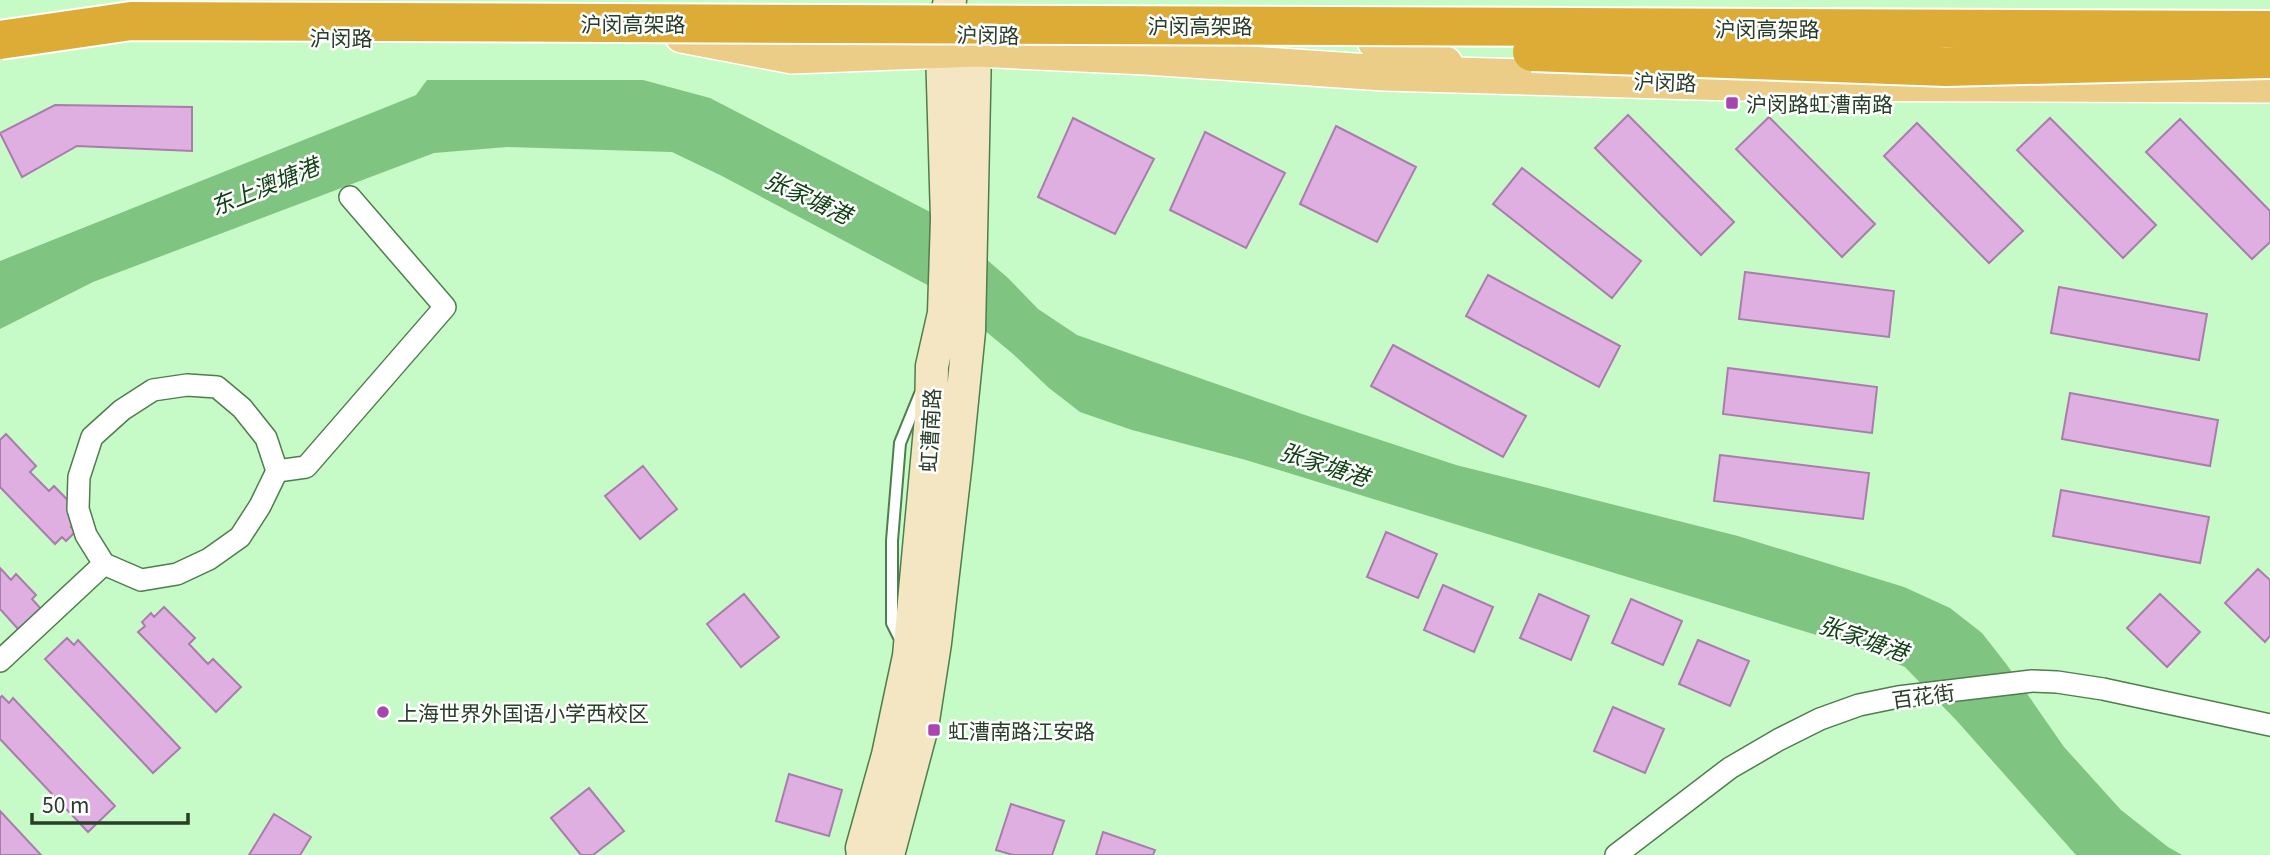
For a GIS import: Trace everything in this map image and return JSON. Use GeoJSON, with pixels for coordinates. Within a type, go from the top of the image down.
{"type":"FeatureCollection","features":[{"type":"Feature","properties":{"kind":"highway","name":"沪闵高架路"},"geometry":{"type":"LineString","coordinates":[[0,40],[131,20],[2270,30]]}},
{"type":"Feature","properties":{"kind":"highway"},"geometry":{"type":"LineString","coordinates":[[1421,26],[1525,52],[1945,66],[2270,59]]}},
{"type":"Feature","properties":{"kind":"main road","name":"虹漕南路"},"geometry":{"type":"LineString","coordinates":[[888,855],[922,727],[948,534],[959,225],[957,33],[964,0]]}},
{"type":"Feature","properties":{"kind":"main road","name":"沪闵路"},"geometry":{"type":"LineString","coordinates":[[957,33],[1146,57],[1384,73],[1731,83],[2270,85]]}},
{"type":"Feature","properties":{"kind":"main road","name":"沪闵路"},"geometry":{"type":"LineString","coordinates":[[0,40],[682,35],[792,56],[957,33],[1375,41],[2270,36]]}},
{"type":"Feature","properties":{"kind":"main road","name":"沪闵路"},"geometry":{"type":"LineString","coordinates":[[1146,57],[1293,40]]}},
{"type":"Feature","properties":{"kind":"main road"},"geometry":{"type":"LineString","coordinates":[[1375,41],[1481,76]]}},
{"type":"Feature","properties":{"kind":"main road","name":"虹漕南路"},"geometry":{"type":"LineString","coordinates":[[863,855],[862,848],[888,755],[909,656],[928,458],[932,366],[956,322]]}},
{"type":"Feature","properties":{"kind":"street"},"geometry":{"type":"LineString","coordinates":[[277,471],[306,467],[445,307],[350,197]]}},
{"type":"Feature","properties":{"kind":"street"},"geometry":{"type":"LineString","coordinates":[[187,385],[217,387],[242,408],[267,438],[277,471],[260,506],[240,537],[209,559],[177,573],[141,580],[104,564],[86,535],[78,509],[79,477],[92,437],[122,410],[153,390],[187,385]]}},
{"type":"Feature","properties":{"kind":"street"},"geometry":{"type":"LineString","coordinates":[[0,660],[104,564]]}},
{"type":"Feature","properties":{"kind":"street","name":"百花街"},"geometry":{"type":"LineString","coordinates":[[1616,855],[1730,768],[1778,740],[1820,719],[1859,705],[1898,697],[2032,681],[2057,682],[2103,689],[2270,725]]}},
{"type":"Feature","properties":{"kind":"water"},"geometry":{"type":"Polygon","coordinates":[[[427,80],[643,80],[710,98],[934,214],[1008,278],[1038,309],[1077,335],[1456,465],[1738,536],[1904,587],[1950,608],[1982,633],[2064,747],[2121,810],[2182,855],[2076,855],[1957,721],[1905,667],[1859,648],[1246,460],[1132,430],[1080,412],[935,289],[672,152],[507,147],[434,153],[93,282],[0,329],[0,261],[416,95],[427,80]]]}},
{"type":"Feature","properties":{"kind":"building"},"geometry":{"type":"Polygon","coordinates":[[[55,105],[192,107],[192,151],[77,146],[22,177],[0,133],[55,105]]]}},
{"type":"Feature","properties":{"kind":"building"},"geometry":{"type":"Polygon","coordinates":[[[1628,115],[1734,222],[1701,255],[1595,148],[1628,115]]]}},
{"type":"Feature","properties":{"kind":"building"},"geometry":{"type":"Polygon","coordinates":[[[1769,117],[1875,224],[1842,257],[1736,149],[1769,117]]]}},
{"type":"Feature","properties":{"kind":"building"},"geometry":{"type":"Polygon","coordinates":[[[1073,118],[1154,159],[1115,234],[1038,197],[1073,118]]]}},
{"type":"Feature","properties":{"kind":"building"},"geometry":{"type":"Polygon","coordinates":[[[2050,118],[2156,225],[2123,258],[2017,150],[2050,118]]]}},
{"type":"Feature","properties":{"kind":"building"},"geometry":{"type":"Polygon","coordinates":[[[2180,119],[2270,211],[2270,242],[2252,259],[2146,152],[2180,119]]]}},
{"type":"Feature","properties":{"kind":"building"},"geometry":{"type":"Polygon","coordinates":[[[1917,123],[2023,231],[1989,263],[1884,156],[1917,123]]]}},
{"type":"Feature","properties":{"kind":"building"},"geometry":{"type":"Polygon","coordinates":[[[1336,126],[1416,167],[1377,242],[1300,204],[1336,126]]]}},
{"type":"Feature","properties":{"kind":"building"},"geometry":{"type":"Polygon","coordinates":[[[1205,132],[1285,173],[1246,248],[1170,210],[1205,132]]]}},
{"type":"Feature","properties":{"kind":"building"},"geometry":{"type":"Polygon","coordinates":[[[1522,168],[1641,261],[1612,298],[1493,204],[1522,168]]]}},
{"type":"Feature","properties":{"kind":"building"},"geometry":{"type":"Polygon","coordinates":[[[1745,272],[1894,291],[1889,337],[1739,319],[1745,272]]]}},
{"type":"Feature","properties":{"kind":"building"},"geometry":{"type":"Polygon","coordinates":[[[1488,275],[1620,346],[1599,387],[1466,316],[1488,275]]]}},
{"type":"Feature","properties":{"kind":"building"},"geometry":{"type":"Polygon","coordinates":[[[2059,287],[2207,314],[2199,360],[2051,333],[2059,287]]]}},
{"type":"Feature","properties":{"kind":"building"},"geometry":{"type":"Polygon","coordinates":[[[1393,345],[1526,416],[1503,457],[1371,386],[1393,345]]]}},
{"type":"Feature","properties":{"kind":"building"},"geometry":{"type":"Polygon","coordinates":[[[1728,368],[1877,387],[1872,433],[1723,414],[1728,368]]]}},
{"type":"Feature","properties":{"kind":"building"},"geometry":{"type":"Polygon","coordinates":[[[2070,393],[2218,420],[2210,466],[2062,439],[2070,393]]]}},
{"type":"Feature","properties":{"kind":"building"},"geometry":{"type":"Polygon","coordinates":[[[6,434],[36,466],[30,472],[49,491],[54,486],[83,516],[71,527],[76,531],[66,541],[62,537],[55,544],[0,487],[0,440],[6,434]]]}},
{"type":"Feature","properties":{"kind":"building"},"geometry":{"type":"Polygon","coordinates":[[[1720,455],[1869,473],[1863,519],[1714,501],[1720,455]]]}},
{"type":"Feature","properties":{"kind":"building"},"geometry":{"type":"Polygon","coordinates":[[[643,466],[677,509],[640,539],[605,496],[643,466]]]}},
{"type":"Feature","properties":{"kind":"building"},"geometry":{"type":"Polygon","coordinates":[[[2061,490],[2209,517],[2200,563],[2053,536],[2061,490]]]}},
{"type":"Feature","properties":{"kind":"building"},"geometry":{"type":"Polygon","coordinates":[[[1386,532],[1437,554],[1418,598],[1367,577],[1386,532]]]}},
{"type":"Feature","properties":{"kind":"building"},"geometry":{"type":"Polygon","coordinates":[[[0,568],[11,580],[16,574],[36,595],[32,599],[41,609],[19,630],[0,609],[0,568]]]}},
{"type":"Feature","properties":{"kind":"building"},"geometry":{"type":"Polygon","coordinates":[[[2258,569],[2270,580],[2270,636],[2265,642],[2225,603],[2258,569]]]}},
{"type":"Feature","properties":{"kind":"building"},"geometry":{"type":"Polygon","coordinates":[[[1443,585],[1493,607],[1474,652],[1424,630],[1443,585]]]}},
{"type":"Feature","properties":{"kind":"building"},"geometry":{"type":"Polygon","coordinates":[[[744,594],[779,637],[741,667],[707,624],[744,594]]]}},
{"type":"Feature","properties":{"kind":"building"},"geometry":{"type":"Polygon","coordinates":[[[1539,594],[1589,616],[1571,660],[1520,638],[1539,594]]]}},
{"type":"Feature","properties":{"kind":"building"},"geometry":{"type":"Polygon","coordinates":[[[2160,594],[2200,632],[2167,667],[2127,628],[2160,594]]]}},
{"type":"Feature","properties":{"kind":"building"},"geometry":{"type":"Polygon","coordinates":[[[1631,599],[1682,621],[1663,665],[1612,643],[1631,599]]]}},
{"type":"Feature","properties":{"kind":"building"},"geometry":{"type":"Polygon","coordinates":[[[164,607],[195,638],[189,644],[208,664],[213,659],[241,687],[216,712],[138,632],[145,626],[142,622],[151,613],[154,617],[164,607]]]}},
{"type":"Feature","properties":{"kind":"building"},"geometry":{"type":"Polygon","coordinates":[[[67,638],[74,645],[78,640],[180,748],[153,773],[45,659],[67,638]]]}},
{"type":"Feature","properties":{"kind":"building"},"geometry":{"type":"Polygon","coordinates":[[[1698,640],[1749,661],[1730,706],[1679,684],[1698,640]]]}},
{"type":"Feature","properties":{"kind":"building"},"geometry":{"type":"Polygon","coordinates":[[[2,696],[9,703],[13,698],[115,806],[88,832],[0,739],[2,696]]]}},
{"type":"Feature","properties":{"kind":"building"},"geometry":{"type":"Polygon","coordinates":[[[1613,707],[1664,729],[1645,773],[1594,751],[1613,707]]]}},
{"type":"Feature","properties":{"kind":"building"},"geometry":{"type":"Polygon","coordinates":[[[789,774],[842,790],[829,836],[776,821],[789,774]]]}},
{"type":"Feature","properties":{"kind":"building"},"geometry":{"type":"Polygon","coordinates":[[[589,788],[624,831],[593,855],[581,855],[551,818],[589,788]]]}},
{"type":"Feature","properties":{"kind":"building"},"geometry":{"type":"Polygon","coordinates":[[[1011,804],[1064,821],[1052,855],[1013,855],[996,850],[1011,804]]]}},
{"type":"Feature","properties":{"kind":"building"},"geometry":{"type":"Polygon","coordinates":[[[0,811],[41,855],[0,855],[0,811]]]}},
{"type":"Feature","properties":{"kind":"building"},"geometry":{"type":"Polygon","coordinates":[[[274,814],[311,837],[300,855],[249,855],[274,814]]]}},
{"type":"Feature","properties":{"kind":"building"},"geometry":{"type":"Polygon","coordinates":[[[1103,832],[1155,850],[1153,855],[1096,855],[1103,832]]]}},
{"type":"Feature","properties":{"kind":"place","name":"沪闵路虹漕南路"},"geometry":{"type":"Point","coordinates":[1732,103]}},
{"type":"Feature","properties":{"kind":"place","name":"上海世界外国语小学西校区"},"geometry":{"type":"Point","coordinates":[383,712]}},
{"type":"Feature","properties":{"kind":"place","name":"虹漕南路江安路"},"geometry":{"type":"Point","coordinates":[934,730]}},
{"type":"Feature","properties":{"kind":"water label","name":"东上澳塘港"},"geometry":{"type":"Point","coordinates":[264,185]}},
{"type":"Feature","properties":{"kind":"water label","name":"张家塘港"},"geometry":{"type":"Point","coordinates":[809,196]}},
{"type":"Feature","properties":{"kind":"water label","name":"张家塘港"},"geometry":{"type":"Point","coordinates":[1325,463]}},
{"type":"Feature","properties":{"kind":"water label","name":"张家塘港"},"geometry":{"type":"Point","coordinates":[1864,637]}}]}
